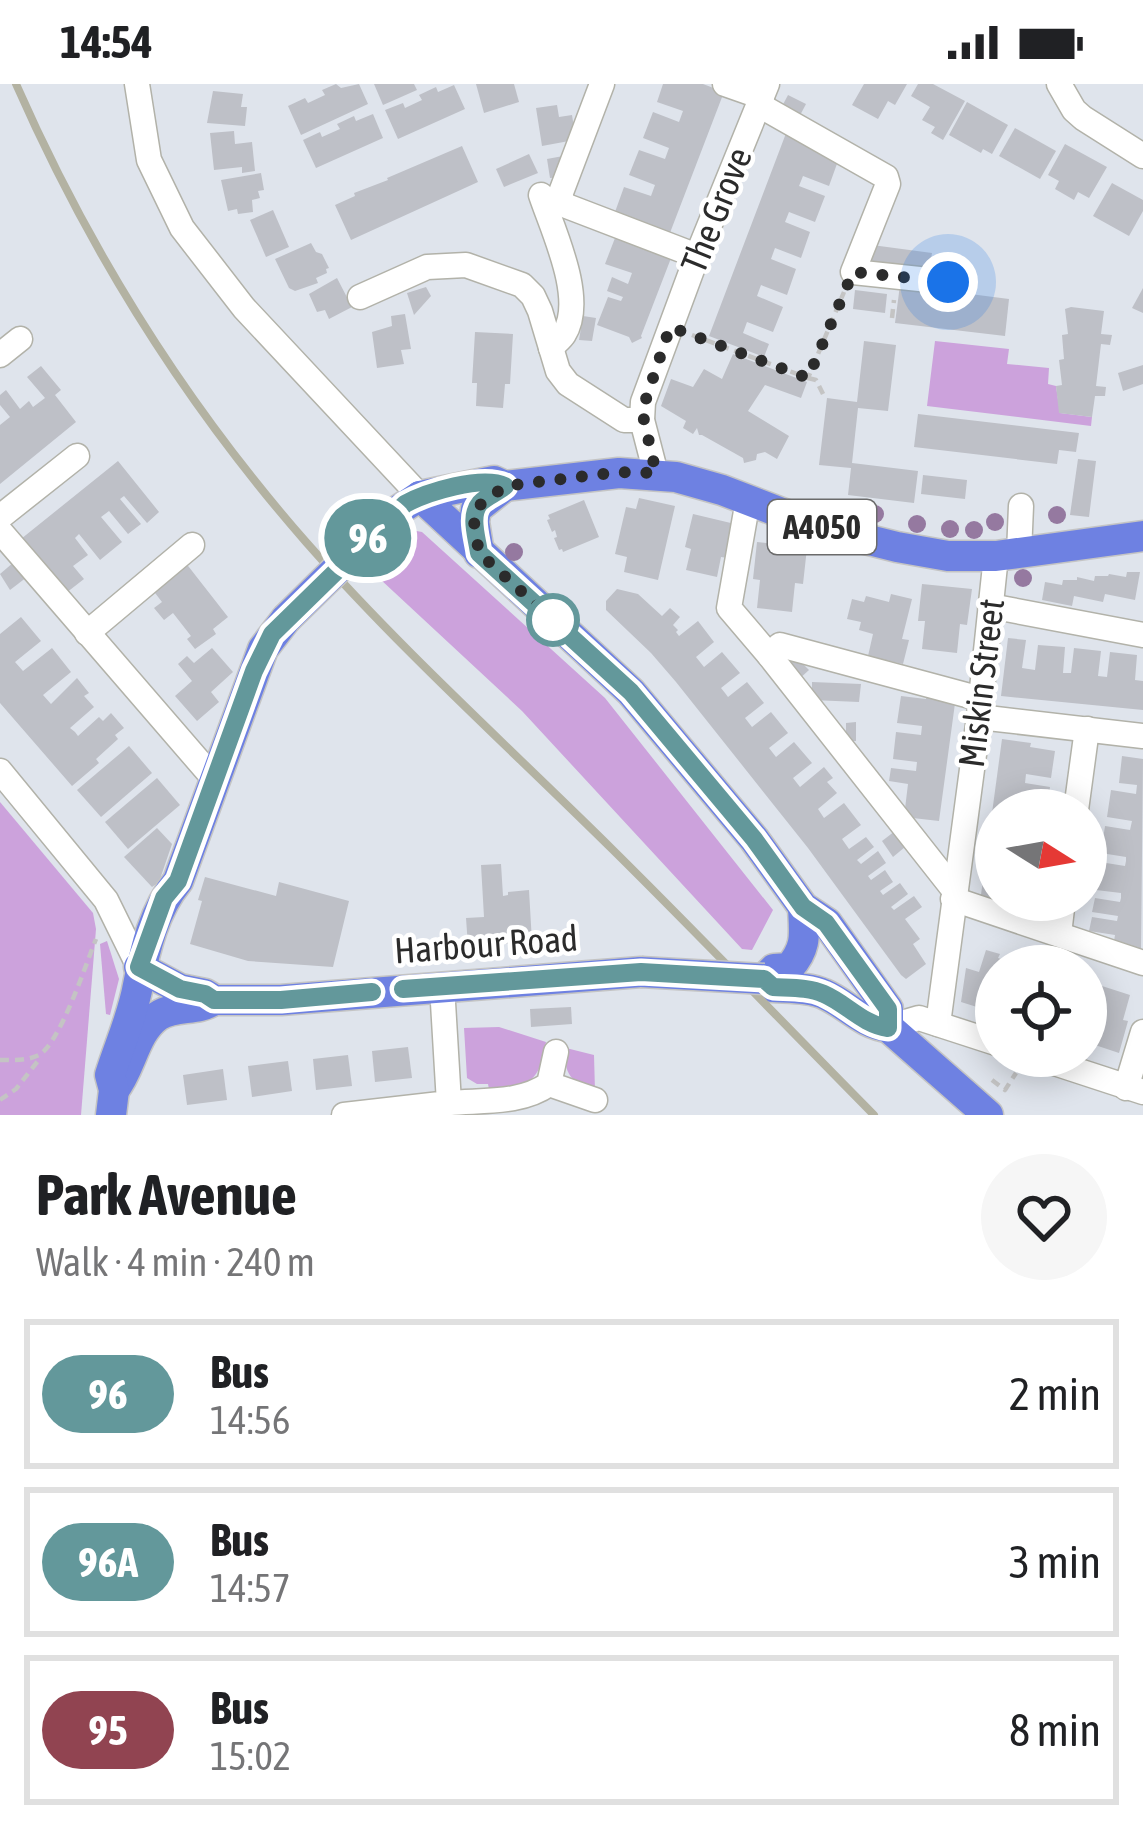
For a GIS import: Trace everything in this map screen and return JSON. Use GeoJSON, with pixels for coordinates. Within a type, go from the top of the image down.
{"type":"FeatureCollection","features":[{"type":"Feature","properties":{"kind":"main road","name":"A4050"},"geometry":{"type":"LineString","coordinates":[[139,967],[164,898],[178,881],[263,650],[286,619],[392,514],[420,496],[494,481],[505,486],[619,472],[656,473],[702,483],[897,548],[947,556],[1008,554],[1143,536]]}},
{"type":"Feature","properties":{"kind":"main road"},"geometry":{"type":"LineString","coordinates":[[479,553],[476,508],[505,486]]}},
{"type":"Feature","properties":{"kind":"main road"},"geometry":{"type":"LineString","coordinates":[[420,496],[631,692],[754,839],[803,907],[826,923],[888,1009],[888,1028],[997,1103]]}},
{"type":"Feature","properties":{"kind":"main road"},"geometry":{"type":"LineString","coordinates":[[764,979],[773,969],[789,968],[800,956],[803,907]]}},
{"type":"Feature","properties":{"kind":"main road"},"geometry":{"type":"LineString","coordinates":[[139,967],[180,989],[214,1000],[158,1016],[140,1037],[113,1103],[110,1075],[139,967]]}},
{"type":"Feature","properties":{"kind":"main road","name":"Harbour Road"},"geometry":{"type":"LineString","coordinates":[[214,1000],[281,1000],[641,972],[764,979],[773,987],[824,994],[872,1026],[888,1028]]}},
{"type":"Feature","properties":{"kind":"street"},"geometry":{"type":"LineString","coordinates":[[602,84],[560,195],[564,205],[697,256]]}},
{"type":"Feature","properties":{"kind":"street"},"geometry":{"type":"LineString","coordinates":[[725,84],[762,95],[886,177],[889,184],[853,272],[948,282]]}},
{"type":"Feature","properties":{"kind":"street"},"geometry":{"type":"LineString","coordinates":[[1059,84],[1083,118],[1143,156]]}},
{"type":"Feature","properties":{"kind":"street"},"geometry":{"type":"LineString","coordinates":[[138,85],[149,160],[182,228],[244,308],[420,496]]}},
{"type":"Feature","properties":{"kind":"street","name":"The Grove"},"geometry":{"type":"LineString","coordinates":[[656,473],[642,421],[643,402],[762,95]]}},
{"type":"Feature","properties":{"kind":"street"},"geometry":{"type":"LineString","coordinates":[[541,195],[569,282],[572,308],[565,333],[551,348]]}},
{"type":"Feature","properties":{"kind":"street"},"geometry":{"type":"LineString","coordinates":[[360,297],[428,267],[466,265],[521,285],[533,296],[558,371],[568,384],[624,420],[642,421]]}},
{"type":"Feature","properties":{"kind":"street"},"geometry":{"type":"LineString","coordinates":[[0,517],[76,456]]}},
{"type":"Feature","properties":{"kind":"street"},"geometry":{"type":"LineString","coordinates":[[748,500],[729,608],[953,895],[1143,963]]}},
{"type":"Feature","properties":{"kind":"street","name":"Miskin Street"},"geometry":{"type":"LineString","coordinates":[[938,1024],[990,606],[1021,506]]}},
{"type":"Feature","properties":{"kind":"street"},"geometry":{"type":"LineString","coordinates":[[0,531],[215,780]]}},
{"type":"Feature","properties":{"kind":"street"},"geometry":{"type":"LineString","coordinates":[[87,633],[192,545]]}},
{"type":"Feature","properties":{"kind":"street"},"geometry":{"type":"LineString","coordinates":[[990,606],[1143,635]]}},
{"type":"Feature","properties":{"kind":"street"},"geometry":{"type":"LineString","coordinates":[[769,655],[780,645],[980,708],[1143,736]]}},
{"type":"Feature","properties":{"kind":"street"},"geometry":{"type":"LineString","coordinates":[[1079,789],[1087,729]]}},
{"type":"Feature","properties":{"kind":"street"},"geometry":{"type":"LineString","coordinates":[[0,771],[106,900],[139,967]]}},
{"type":"Feature","properties":{"kind":"street"},"geometry":{"type":"LineString","coordinates":[[106,900],[116,899],[139,914],[156,918]]}},
{"type":"Feature","properties":{"kind":"street"},"geometry":{"type":"LineString","coordinates":[[1059,934],[1061,921]]}},
{"type":"Feature","properties":{"kind":"street"},"geometry":{"type":"LineString","coordinates":[[442,986],[449,1103]]}},
{"type":"Feature","properties":{"kind":"street"},"geometry":{"type":"LineString","coordinates":[[888,1028],[913,1018],[975,1036]]}},
{"type":"Feature","properties":{"kind":"street"},"geometry":{"type":"LineString","coordinates":[[1080,1077],[1134,1090],[1143,1032]]}},
{"type":"Feature","properties":{"kind":"street"},"geometry":{"type":"LineString","coordinates":[[344,1115],[525,1098],[549,1084],[556,1052]]}},
{"type":"Feature","properties":{"kind":"street"},"geometry":{"type":"LineString","coordinates":[[549,1084],[596,1100]]}},
{"type":"Feature","properties":{"kind":"path"},"geometry":{"type":"LineString","coordinates":[[808,378],[853,272]]}},
{"type":"Feature","properties":{"kind":"path"},"geometry":{"type":"LineString","coordinates":[[892,318],[895,295]]}},
{"type":"Feature","properties":{"kind":"path"},"geometry":{"type":"LineString","coordinates":[[670,327],[816,380],[824,396]]}},
{"type":"Feature","properties":{"kind":"path"},"geometry":{"type":"LineString","coordinates":[[0,1100],[16,1089],[44,1052],[68,1010],[96,939]]}},
{"type":"Feature","properties":{"kind":"path"},"geometry":{"type":"LineString","coordinates":[[0,1060],[28,1059],[44,1052]]}},
{"type":"Feature","properties":{"kind":"path"},"geometry":{"type":"LineString","coordinates":[[997,1103],[1016,1077]]}},
{"type":"Feature","properties":{"kind":"shaded area"},"geometry":{"type":"Polygon","coordinates":[[[935,341],[1009,349],[1007,364],[1049,368],[1048,384],[1056,386],[1060,413],[1092,417],[1091,426],[927,406],[935,341]]]}},
{"type":"Feature","properties":{"kind":"shaded area"},"geometry":{"type":"Polygon","coordinates":[[[406,529],[422,532],[605,698],[773,910],[752,950],[742,949],[522,711],[366,566],[406,529]]]}},
{"type":"Feature","properties":{"kind":"shaded area"},"geometry":{"type":"Polygon","coordinates":[[[0,802],[93,913],[96,929],[81,1115],[0,1115],[0,802]]]}},
{"type":"Feature","properties":{"kind":"shaded area"},"geometry":{"type":"Polygon","coordinates":[[[107,941],[119,979],[110,1015],[106,1014],[100,944],[107,941]]]}},
{"type":"Feature","properties":{"kind":"shaded area"},"geometry":{"type":"Polygon","coordinates":[[[499,1027],[546,1042],[540,1067],[530,1080],[489,1089],[488,1084],[467,1078],[464,1028],[499,1027]]]}},
{"type":"Feature","properties":{"kind":"shaded area"},"geometry":{"type":"Polygon","coordinates":[[[566,1048],[594,1055],[595,1091],[570,1076],[566,1048]]]}},
{"type":"Feature","properties":{"kind":"building"},"geometry":{"type":"Polygon","coordinates":[[[336,84],[341,88],[359,84],[368,104],[301,135],[288,106],[305,98],[308,103],[336,84]]]}},
{"type":"Feature","properties":{"kind":"building"},"geometry":{"type":"Polygon","coordinates":[[[374,84],[414,84],[417,90],[383,105],[374,84]]]}},
{"type":"Feature","properties":{"kind":"building"},"geometry":{"type":"Polygon","coordinates":[[[476,84],[514,84],[519,102],[484,113],[476,84]]]}},
{"type":"Feature","properties":{"kind":"building"},"geometry":{"type":"Polygon","coordinates":[[[663,84],[703,84],[724,92],[668,238],[615,212],[624,187],[651,196],[655,185],[629,175],[639,150],[665,159],[669,148],[643,138],[653,112],[679,122],[683,111],[657,102],[663,84]]]}},
{"type":"Feature","properties":{"kind":"building"},"geometry":{"type":"Polygon","coordinates":[[[864,84],[907,84],[895,105],[888,101],[878,119],[852,105],[864,84]]]}},
{"type":"Feature","properties":{"kind":"building"},"geometry":{"type":"Polygon","coordinates":[[[918,84],[933,84],[965,101],[943,140],[931,133],[935,127],[922,120],[930,107],[911,96],[918,84]]]}},
{"type":"Feature","properties":{"kind":"building"},"geometry":{"type":"Polygon","coordinates":[[[454,85],[465,109],[398,139],[385,110],[403,103],[405,108],[436,87],[438,92],[454,85]]]}},
{"type":"Feature","properties":{"kind":"building"},"geometry":{"type":"Polygon","coordinates":[[[213,91],[243,94],[245,126],[207,123],[213,91]]]}},
{"type":"Feature","properties":{"kind":"building"},"geometry":{"type":"Polygon","coordinates":[[[788,95],[806,104],[797,121],[779,112],[788,95]]]}},
{"type":"Feature","properties":{"kind":"building"},"geometry":{"type":"Polygon","coordinates":[[[967,102],[1008,125],[992,154],[949,135],[967,102]]]}},
{"type":"Feature","properties":{"kind":"building"},"geometry":{"type":"Polygon","coordinates":[[[557,105],[559,117],[572,115],[575,134],[568,135],[569,141],[542,146],[536,108],[557,105]]]}},
{"type":"Feature","properties":{"kind":"building"},"geometry":{"type":"Polygon","coordinates":[[[373,114],[383,138],[316,168],[303,140],[340,129],[337,124],[354,116],[356,121],[373,114]]]}},
{"type":"Feature","properties":{"kind":"building"},"geometry":{"type":"Polygon","coordinates":[[[788,128],[815,143],[813,150],[838,161],[829,186],[803,176],[799,186],[825,196],[815,222],[789,212],[785,222],[810,232],[801,258],[775,248],[771,259],[796,269],[787,295],[761,285],[757,296],[783,307],[773,332],[747,322],[743,333],[769,344],[764,357],[709,336],[788,128]]]}},
{"type":"Feature","properties":{"kind":"building"},"geometry":{"type":"Polygon","coordinates":[[[1015,128],[1056,151],[1040,179],[999,156],[1015,128]]]}},
{"type":"Feature","properties":{"kind":"building"},"geometry":{"type":"Polygon","coordinates":[[[234,131],[235,144],[252,142],[255,171],[242,173],[242,167],[214,170],[210,133],[234,131]]]}},
{"type":"Feature","properties":{"kind":"building"},"geometry":{"type":"Polygon","coordinates":[[[1065,144],[1107,167],[1089,198],[1078,192],[1074,200],[1055,189],[1059,181],[1048,175],[1065,144]]]}},
{"type":"Feature","properties":{"kind":"building"},"geometry":{"type":"Polygon","coordinates":[[[462,146],[478,182],[351,240],[335,205],[462,146]]]}},
{"type":"Feature","properties":{"kind":"building"},"geometry":{"type":"Polygon","coordinates":[[[529,154],[538,173],[504,187],[496,169],[529,154]]]}},
{"type":"Feature","properties":{"kind":"building"},"geometry":{"type":"Polygon","coordinates":[[[563,156],[562,177],[550,178],[547,159],[563,156]]]}},
{"type":"Feature","properties":{"kind":"building"},"geometry":{"type":"Polygon","coordinates":[[[261,173],[264,190],[252,200],[253,212],[228,211],[221,180],[261,173]]]}},
{"type":"Feature","properties":{"kind":"building"},"geometry":{"type":"Polygon","coordinates":[[[1112,183],[1143,200],[1143,211],[1129,236],[1093,216],[1112,183]]]}},
{"type":"Feature","properties":{"kind":"building"},"geometry":{"type":"Polygon","coordinates":[[[273,210],[289,247],[266,257],[250,220],[273,210]]]}},
{"type":"Feature","properties":{"kind":"building"},"geometry":{"type":"Polygon","coordinates":[[[615,238],[673,253],[642,338],[632,343],[629,337],[597,325],[608,297],[621,301],[623,297],[607,291],[612,277],[628,284],[632,273],[605,264],[615,238]]]}},
{"type":"Feature","properties":{"kind":"building"},"geometry":{"type":"Polygon","coordinates":[[[311,243],[329,268],[316,278],[318,283],[295,291],[275,259],[311,243]]]}},
{"type":"Feature","properties":{"kind":"building"},"geometry":{"type":"Polygon","coordinates":[[[872,245],[932,253],[929,272],[870,264],[872,245]]]}},
{"type":"Feature","properties":{"kind":"building"},"geometry":{"type":"Polygon","coordinates":[[[337,278],[352,307],[329,319],[325,310],[317,312],[309,294],[337,278]]]}},
{"type":"Feature","properties":{"kind":"building"},"geometry":{"type":"Polygon","coordinates":[[[900,285],[1009,299],[1005,336],[895,323],[900,285]]]}},
{"type":"Feature","properties":{"kind":"building"},"geometry":{"type":"Polygon","coordinates":[[[426,287],[431,296],[414,315],[407,293],[426,287]]]}},
{"type":"Feature","properties":{"kind":"building"},"geometry":{"type":"Polygon","coordinates":[[[1143,288],[1143,313],[1132,308],[1143,288]]]}},
{"type":"Feature","properties":{"kind":"building"},"geometry":{"type":"Polygon","coordinates":[[[855,290],[887,294],[885,313],[853,309],[855,290]]]}},
{"type":"Feature","properties":{"kind":"building"},"geometry":{"type":"Polygon","coordinates":[[[1065,309],[1104,311],[1101,334],[1112,335],[1110,345],[1101,344],[1096,386],[1106,387],[1105,396],[1095,396],[1092,417],[1059,413],[1056,386],[1062,385],[1059,360],[1064,359],[1062,335],[1068,334],[1065,309]]]}},
{"type":"Feature","properties":{"kind":"building"},"geometry":{"type":"Polygon","coordinates":[[[405,314],[411,349],[401,350],[404,364],[377,368],[372,332],[392,326],[391,316],[405,314]]]}},
{"type":"Feature","properties":{"kind":"building"},"geometry":{"type":"Polygon","coordinates":[[[583,316],[596,318],[592,341],[579,340],[583,316]]]}},
{"type":"Feature","properties":{"kind":"building"},"geometry":{"type":"Polygon","coordinates":[[[475,332],[513,334],[510,384],[505,384],[503,408],[476,406],[477,383],[472,383],[475,332]]]}},
{"type":"Feature","properties":{"kind":"building"},"geometry":{"type":"Polygon","coordinates":[[[864,341],[896,345],[888,411],[858,408],[852,463],[918,471],[914,503],[848,495],[851,468],[819,465],[827,398],[857,402],[864,341]]]}},
{"type":"Feature","properties":{"kind":"building"},"geometry":{"type":"Polygon","coordinates":[[[733,354],[807,382],[801,398],[765,385],[748,411],[789,436],[777,459],[765,452],[744,463],[743,458],[699,435],[697,428],[693,434],[683,428],[686,421],[661,406],[671,379],[693,387],[704,369],[722,379],[733,354]]]}},
{"type":"Feature","properties":{"kind":"building"},"geometry":{"type":"Polygon","coordinates":[[[1143,365],[1143,384],[1123,391],[1118,373],[1143,365]]]}},
{"type":"Feature","properties":{"kind":"building"},"geometry":{"type":"Polygon","coordinates":[[[41,366],[61,390],[55,395],[76,422],[0,484],[0,425],[10,417],[0,405],[0,395],[6,390],[20,409],[29,401],[33,407],[45,398],[27,377],[41,366]]]}},
{"type":"Feature","properties":{"kind":"building"},"geometry":{"type":"Polygon","coordinates":[[[918,414],[1079,433],[1076,452],[1059,450],[1057,464],[914,447],[918,414]]]}},
{"type":"Feature","properties":{"kind":"building"},"geometry":{"type":"Polygon","coordinates":[[[1078,459],[1096,461],[1089,517],[1070,515],[1078,459]]]}},
{"type":"Feature","properties":{"kind":"building"},"geometry":{"type":"Polygon","coordinates":[[[118,461],[159,512],[147,523],[124,496],[120,499],[141,524],[128,534],[109,511],[101,517],[122,542],[100,560],[79,534],[75,538],[88,555],[73,566],[84,579],[66,593],[21,539],[118,461]]]}},
{"type":"Feature","properties":{"kind":"building"},"geometry":{"type":"Polygon","coordinates":[[[923,475],[967,480],[965,499],[921,494],[923,475]]]}},
{"type":"Feature","properties":{"kind":"building"},"geometry":{"type":"Polygon","coordinates":[[[639,498],[675,506],[658,580],[624,572],[627,557],[615,554],[626,507],[636,509],[639,498]]]}},
{"type":"Feature","properties":{"kind":"building"},"geometry":{"type":"Polygon","coordinates":[[[584,500],[599,537],[563,552],[548,515],[584,500]]]}},
{"type":"Feature","properties":{"kind":"building"},"geometry":{"type":"Polygon","coordinates":[[[693,514],[735,524],[728,558],[721,557],[717,577],[686,570],[691,549],[685,547],[693,514]]]}},
{"type":"Feature","properties":{"kind":"building"},"geometry":{"type":"Polygon","coordinates":[[[757,542],[807,548],[803,584],[795,583],[792,612],[757,608],[760,580],[753,579],[757,542]]]}},
{"type":"Feature","properties":{"kind":"building"},"geometry":{"type":"Polygon","coordinates":[[[14,562],[27,577],[10,590],[0,574],[14,562]]]}},
{"type":"Feature","properties":{"kind":"building"},"geometry":{"type":"Polygon","coordinates":[[[185,562],[228,617],[213,629],[216,634],[195,649],[173,613],[164,620],[154,608],[162,602],[152,589],[185,562]]]}},
{"type":"Feature","properties":{"kind":"building"},"geometry":{"type":"Polygon","coordinates":[[[1127,572],[1140,572],[1135,600],[1105,594],[1103,602],[1074,596],[1072,606],[1042,600],[1045,582],[1062,585],[1063,580],[1077,577],[1094,581],[1095,576],[1109,574],[1126,577],[1127,572]]]}},
{"type":"Feature","properties":{"kind":"building"},"geometry":{"type":"Polygon","coordinates":[[[922,584],[972,589],[967,625],[960,624],[957,653],[922,649],[925,621],[918,621],[922,584]]]}},
{"type":"Feature","properties":{"kind":"building"},"geometry":{"type":"Polygon","coordinates":[[[617,589],[638,594],[662,616],[670,608],[680,617],[673,625],[679,636],[698,621],[714,642],[696,657],[704,667],[722,652],[740,673],[721,688],[728,697],[747,682],[764,703],[745,718],[752,727],[771,712],[788,733],[769,748],[776,757],[794,742],[812,763],[793,778],[800,787],[824,767],[833,778],[827,782],[837,793],[818,809],[824,818],[844,803],[861,825],[842,839],[849,849],[866,837],[874,847],[857,860],[861,864],[878,851],[886,863],[868,876],[871,880],[885,870],[893,882],[880,891],[883,895],[900,883],[908,894],[891,907],[894,910],[914,896],[922,907],[905,919],[920,939],[913,944],[926,964],[906,979],[901,975],[676,682],[606,610],[606,601],[617,589]]]}},
{"type":"Feature","properties":{"kind":"building"},"geometry":{"type":"Polygon","coordinates":[[[891,594],[912,599],[902,639],[909,640],[903,664],[868,656],[873,634],[859,630],[861,622],[847,619],[852,599],[864,602],[866,596],[889,602],[891,594]]]}},
{"type":"Feature","properties":{"kind":"building"},"geometry":{"type":"Polygon","coordinates":[[[21,617],[41,641],[15,662],[23,671],[52,648],[71,672],[43,695],[51,704],[77,678],[89,693],[84,696],[94,707],[70,728],[78,736],[111,713],[124,728],[96,759],[99,763],[72,786],[0,703],[0,634],[21,617]]]}},
{"type":"Feature","properties":{"kind":"building"},"geometry":{"type":"Polygon","coordinates":[[[1008,638],[1026,640],[1022,668],[1035,670],[1038,645],[1065,647],[1063,673],[1071,673],[1074,648],[1101,651],[1098,676],[1107,677],[1110,652],[1137,655],[1135,680],[1143,681],[1143,710],[1001,696],[1008,638]]]}},
{"type":"Feature","properties":{"kind":"building"},"geometry":{"type":"Polygon","coordinates":[[[212,648],[233,672],[211,692],[219,702],[197,721],[175,696],[192,681],[178,664],[187,656],[194,663],[212,648]]]}},
{"type":"Feature","properties":{"kind":"building"},"geometry":{"type":"Polygon","coordinates":[[[796,657],[809,670],[798,680],[786,667],[796,657]]]}},
{"type":"Feature","properties":{"kind":"building"},"geometry":{"type":"Polygon","coordinates":[[[812,682],[861,684],[859,702],[812,700],[812,682]]]}},
{"type":"Feature","properties":{"kind":"building"},"geometry":{"type":"Polygon","coordinates":[[[927,690],[956,696],[939,821],[904,817],[908,784],[889,781],[891,768],[916,771],[917,762],[893,759],[896,732],[921,735],[922,726],[897,723],[901,696],[926,699],[927,690]]]}},
{"type":"Feature","properties":{"kind":"building"},"geometry":{"type":"Polygon","coordinates":[[[856,722],[856,741],[846,741],[846,723],[856,722]]]}},
{"type":"Feature","properties":{"kind":"building"},"geometry":{"type":"Polygon","coordinates":[[[1002,739],[1055,751],[1051,778],[1026,774],[1025,783],[1050,789],[995,789],[1002,739]]]}},
{"type":"Feature","properties":{"kind":"building"},"geometry":{"type":"Polygon","coordinates":[[[129,746],[152,773],[101,817],[77,790],[129,746]]]}},
{"type":"Feature","properties":{"kind":"building"},"geometry":{"type":"Polygon","coordinates":[[[1122,756],[1143,759],[1141,951],[1113,947],[1115,935],[1089,931],[1091,921],[1117,921],[1118,916],[1107,914],[1107,900],[1120,902],[1121,893],[1107,891],[1107,863],[1125,866],[1126,857],[1107,854],[1107,826],[1130,830],[1132,821],[1107,817],[1111,790],[1136,794],[1137,785],[1119,783],[1122,756]]]}},
{"type":"Feature","properties":{"kind":"building"},"geometry":{"type":"Polygon","coordinates":[[[157,778],[180,805],[128,849],[105,822],[157,778]]]}},
{"type":"Feature","properties":{"kind":"building"},"geometry":{"type":"Polygon","coordinates":[[[157,828],[172,844],[159,882],[152,887],[124,857],[157,828]]]}},
{"type":"Feature","properties":{"kind":"building"},"geometry":{"type":"Polygon","coordinates":[[[899,828],[911,842],[893,857],[882,841],[899,828]]]}},
{"type":"Feature","properties":{"kind":"building"},"geometry":{"type":"Polygon","coordinates":[[[501,864],[503,896],[529,890],[532,942],[468,946],[466,918],[484,917],[481,865],[501,864]]]}},
{"type":"Feature","properties":{"kind":"building"},"geometry":{"type":"Polygon","coordinates":[[[205,877],[276,896],[279,882],[349,901],[333,967],[248,961],[190,944],[205,877]]]}},
{"type":"Feature","properties":{"kind":"building"},"geometry":{"type":"Polygon","coordinates":[[[966,968],[975,971],[975,1006],[961,1002],[966,968]]]}},
{"type":"Feature","properties":{"kind":"building"},"geometry":{"type":"Polygon","coordinates":[[[1107,988],[1130,995],[1119,1053],[1107,1049],[1107,988]]]}},
{"type":"Feature","properties":{"kind":"building"},"geometry":{"type":"Polygon","coordinates":[[[571,1007],[572,1024],[531,1027],[530,1009],[571,1007]]]}},
{"type":"Feature","properties":{"kind":"building"},"geometry":{"type":"Polygon","coordinates":[[[408,1047],[412,1078],[375,1082],[372,1051],[408,1047]]]}},
{"type":"Feature","properties":{"kind":"building"},"geometry":{"type":"Polygon","coordinates":[[[348,1055],[352,1086],[316,1090],[313,1059],[348,1055]]]}},
{"type":"Feature","properties":{"kind":"building"},"geometry":{"type":"Polygon","coordinates":[[[288,1061],[292,1091],[252,1097],[248,1066],[288,1061]]]}},
{"type":"Feature","properties":{"kind":"building"},"geometry":{"type":"Polygon","coordinates":[[[223,1069],[227,1100],[187,1105],[183,1075],[223,1069]]]}},
{"type":"Feature","properties":{"kind":"railway"},"geometry":{"type":"LineString","coordinates":[[16,84],[75,206],[143,324],[262,490],[380,622],[874,1115]]}},
{"type":"Feature","properties":{"kind":"bus line","name":"96"},"geometry":{"type":"LineString","coordinates":[[372,992],[214,1000],[180,989],[139,967],[164,898],[178,881],[254,671],[272,634],[405,504],[420,496],[494,481],[505,486],[476,509],[479,553],[631,692],[754,839],[803,907],[826,923],[888,1009],[888,1028],[872,1026],[824,994],[773,987],[764,979],[641,972],[403,989]]}},
{"type":"Feature","properties":{"kind":"route"},"geometry":{"type":"LineString","coordinates":[[553,620],[479,553],[476,508],[505,486],[619,472],[656,473],[642,411],[670,327],[808,378],[853,272],[948,282]]}}]}
